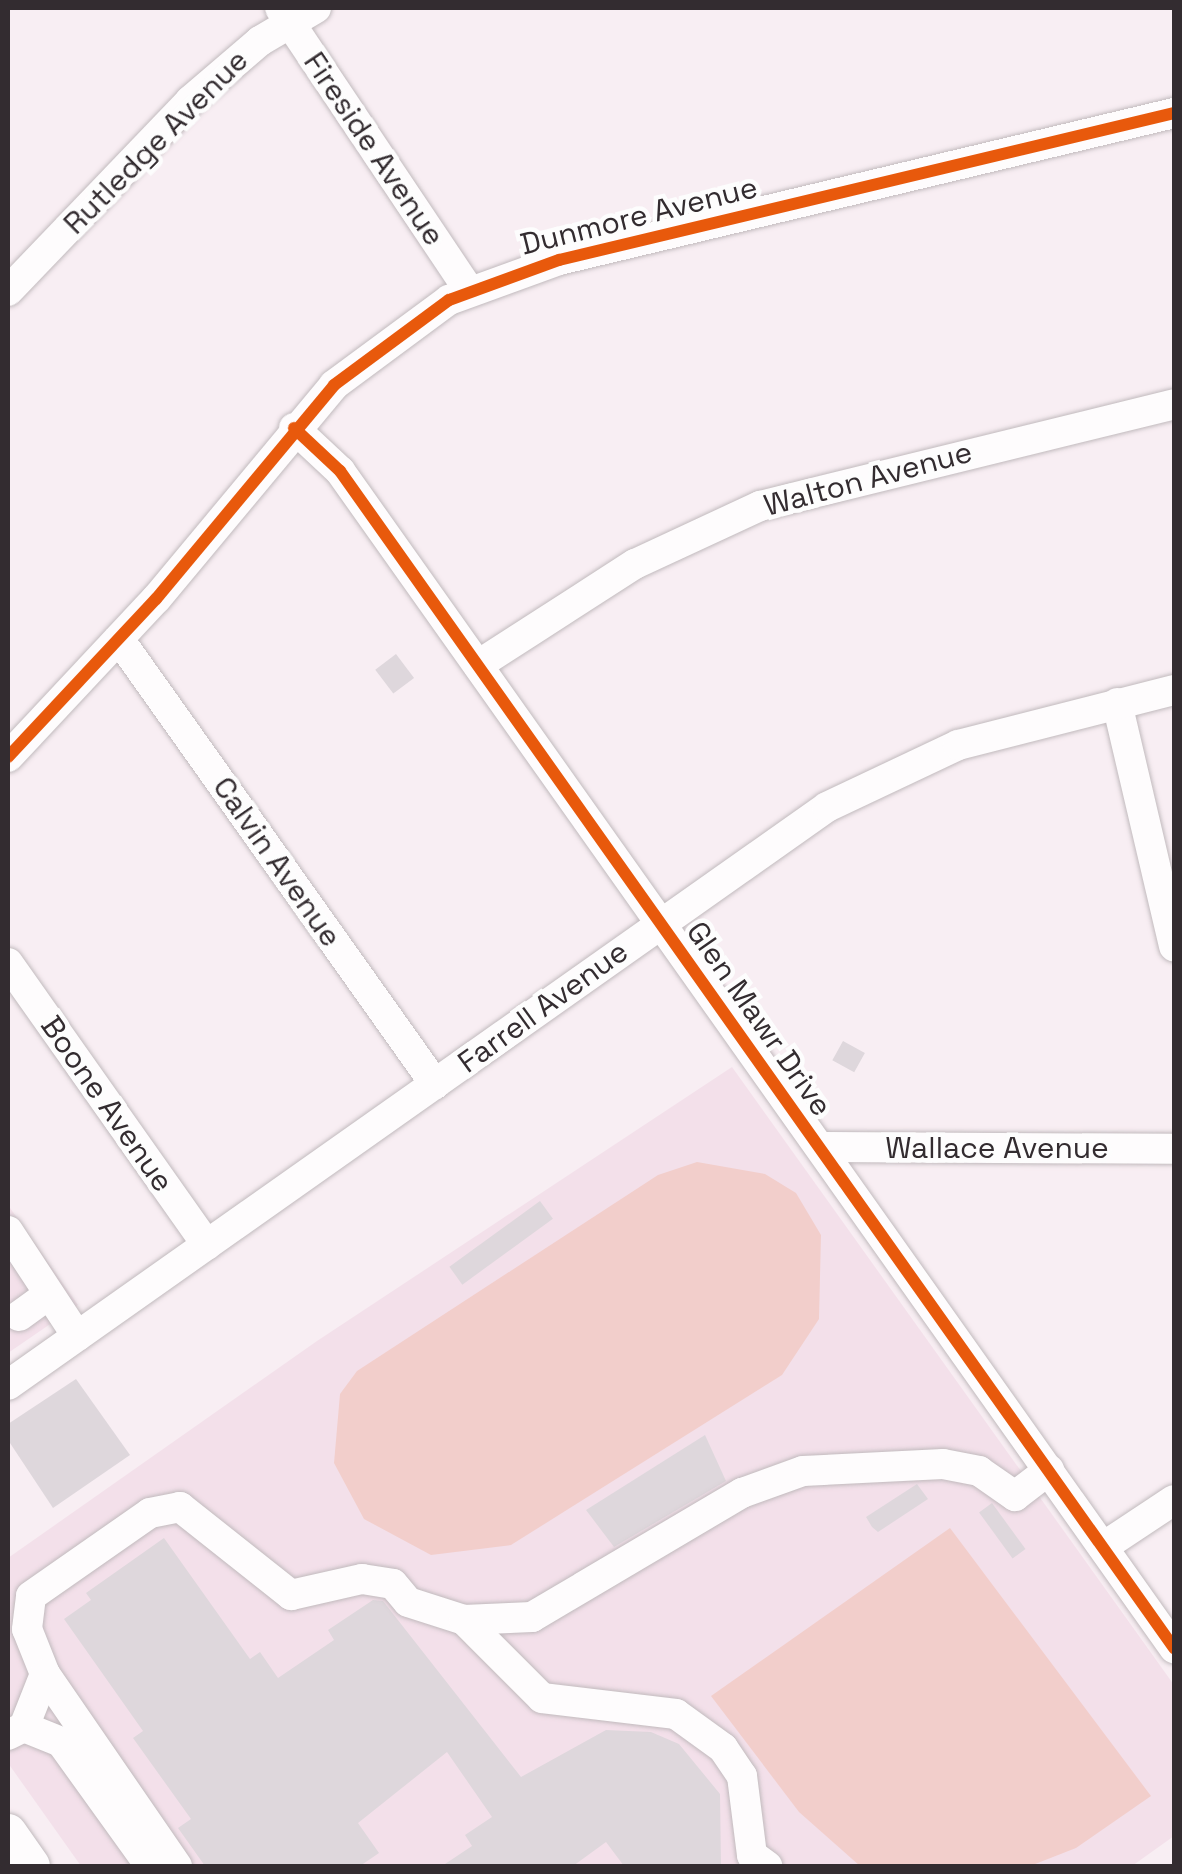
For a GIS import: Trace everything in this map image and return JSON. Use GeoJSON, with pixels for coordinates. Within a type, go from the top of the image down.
{"type":"FeatureCollection","features":[{"type":"Feature","properties":{"kind":"main road"},"geometry":{"type":"LineString","coordinates":[[8,1833],[31,1866]]}},
{"type":"Feature","properties":{"kind":"street","name":"Fireside Avenue"},"geometry":{"type":"LineString","coordinates":[[295,12],[468,290]]}},
{"type":"Feature","properties":{"kind":"street","name":"Rutledge Avenue"},"geometry":{"type":"LineString","coordinates":[[8,290],[190,100],[295,12]]}},
{"type":"Feature","properties":{"kind":"street","name":"Dunmore Avenue"},"geometry":{"type":"LineString","coordinates":[[8,757],[119,640],[294,428],[373,350],[468,290],[559,260],[1174,113]]}},
{"type":"Feature","properties":{"kind":"street","name":"Walton Avenue"},"geometry":{"type":"LineString","coordinates":[[478,664],[634,564],[760,506],[1174,404]]}},
{"type":"Feature","properties":{"kind":"street","name":"Glen Mawr Drive"},"geometry":{"type":"LineString","coordinates":[[294,428],[340,471],[1174,1648]]}},
{"type":"Feature","properties":{"kind":"street","name":"Calvin Avenue"},"geometry":{"type":"LineString","coordinates":[[119,640],[435,1084]]}},
{"type":"Feature","properties":{"kind":"street","name":"Farrell Avenue"},"geometry":{"type":"LineString","coordinates":[[8,1385],[796,826],[891,774],[1026,723],[1174,690]]}},
{"type":"Feature","properties":{"kind":"street"},"geometry":{"type":"LineString","coordinates":[[1117,703],[1174,946]]}},
{"type":"Feature","properties":{"kind":"street","name":"Boone Avenue"},"geometry":{"type":"LineString","coordinates":[[8,962],[207,1245]]}},
{"type":"Feature","properties":{"kind":"street","name":"Wallace Avenue"},"geometry":{"type":"LineString","coordinates":[[820,1147],[1174,1149]]}},
{"type":"Feature","properties":{"kind":"street"},"geometry":{"type":"LineString","coordinates":[[8,1231],[77,1336]]}},
{"type":"Feature","properties":{"kind":"street"},"geometry":{"type":"LineString","coordinates":[[19,1316],[50,1294]]}},
{"type":"Feature","properties":{"kind":"street"},"geometry":{"type":"LineString","coordinates":[[177,1866],[45,1674],[27,1629],[31,1596],[150,1513],[180,1507],[290,1595],[362,1579],[393,1584],[408,1602],[464,1620],[532,1617],[742,1492],[803,1471],[943,1464],[978,1470],[1016,1496],[1048,1470]]}},
{"type":"Feature","properties":{"kind":"street"},"geometry":{"type":"LineString","coordinates":[[1103,1547],[1174,1500]]}},
{"type":"Feature","properties":{"kind":"street"},"geometry":{"type":"LineString","coordinates":[[464,1620],[542,1698],[650,1704],[700,1728],[742,1776],[752,1855],[767,1866]]}},
{"type":"Feature","properties":{"kind":"street"},"geometry":{"type":"LineString","coordinates":[[26,1731],[45,1674]]}},
{"type":"Feature","properties":{"kind":"street"},"geometry":{"type":"LineString","coordinates":[[26,1731],[87,1740]]}},
{"type":"Feature","properties":{"kind":"street"},"geometry":{"type":"LineString","coordinates":[[26,1731],[150,1866]]}},
{"type":"Feature","properties":{"kind":"shaded area"},"geometry":{"type":"Polygon","coordinates":[[[732,1067],[1174,1685],[1174,1836],[1132,1866],[81,1866],[8,1763],[8,1558],[317,1341],[732,1067]]]}},
{"type":"Feature","properties":{"kind":"shaded area"},"geometry":{"type":"Polygon","coordinates":[[[697,1162],[765,1174],[796,1193],[821,1235],[819,1319],[782,1375],[511,1545],[431,1555],[364,1519],[334,1463],[340,1394],[357,1371],[658,1175],[697,1162]]]}},
{"type":"Feature","properties":{"kind":"shaded area"},"geometry":{"type":"Polygon","coordinates":[[[8,1205],[78,1305],[8,1353],[8,1205]]]}},
{"type":"Feature","properties":{"kind":"shaded area"},"geometry":{"type":"Polygon","coordinates":[[[950,1528],[1151,1796],[1076,1848],[1030,1866],[860,1866],[799,1812],[711,1696],[950,1528]]]}},
{"type":"Feature","properties":{"kind":"building"},"geometry":{"type":"Polygon","coordinates":[[[396,654],[414,678],[393,694],[375,670],[396,654]]]}},
{"type":"Feature","properties":{"kind":"building"},"geometry":{"type":"Polygon","coordinates":[[[843,1041],[865,1053],[854,1072],[832,1060],[843,1041]]]}},
{"type":"Feature","properties":{"kind":"building"},"geometry":{"type":"Polygon","coordinates":[[[540,1201],[553,1219],[462,1285],[449,1267],[540,1201]]]}},
{"type":"Feature","properties":{"kind":"building"},"geometry":{"type":"Polygon","coordinates":[[[76,1379],[130,1455],[53,1508],[8,1440],[8,1424],[76,1379]]]}},
{"type":"Feature","properties":{"kind":"building"},"geometry":{"type":"Polygon","coordinates":[[[705,1435],[726,1481],[614,1547],[586,1510],[705,1435]]]}},
{"type":"Feature","properties":{"kind":"building"},"geometry":{"type":"Polygon","coordinates":[[[917,1484],[928,1499],[878,1532],[872,1527],[866,1517],[917,1484]]]}},
{"type":"Feature","properties":{"kind":"building"},"geometry":{"type":"Polygon","coordinates":[[[992,1503],[1026,1549],[1013,1559],[979,1512],[992,1503]]]}},
{"type":"Feature","properties":{"kind":"building"},"geometry":{"type":"Polygon","coordinates":[[[164,1538],[250,1659],[260,1652],[278,1678],[334,1640],[328,1630],[373,1600],[383,1601],[521,1777],[606,1730],[651,1732],[679,1744],[720,1794],[721,1866],[624,1866],[606,1842],[573,1866],[442,1866],[472,1846],[465,1835],[492,1817],[447,1752],[358,1823],[379,1853],[360,1866],[205,1866],[178,1828],[191,1819],[133,1738],[143,1731],[64,1619],[91,1600],[86,1593],[164,1538]]]}},
{"type":"Feature","properties":{"kind":"cycle path"},"geometry":{"type":"LineString","coordinates":[[8,757],[156,599],[334,385],[449,300],[559,260],[1174,113]]}},
{"type":"Feature","properties":{"kind":"cycle path"},"geometry":{"type":"LineString","coordinates":[[294,428],[340,471],[1174,1648]]}}]}
